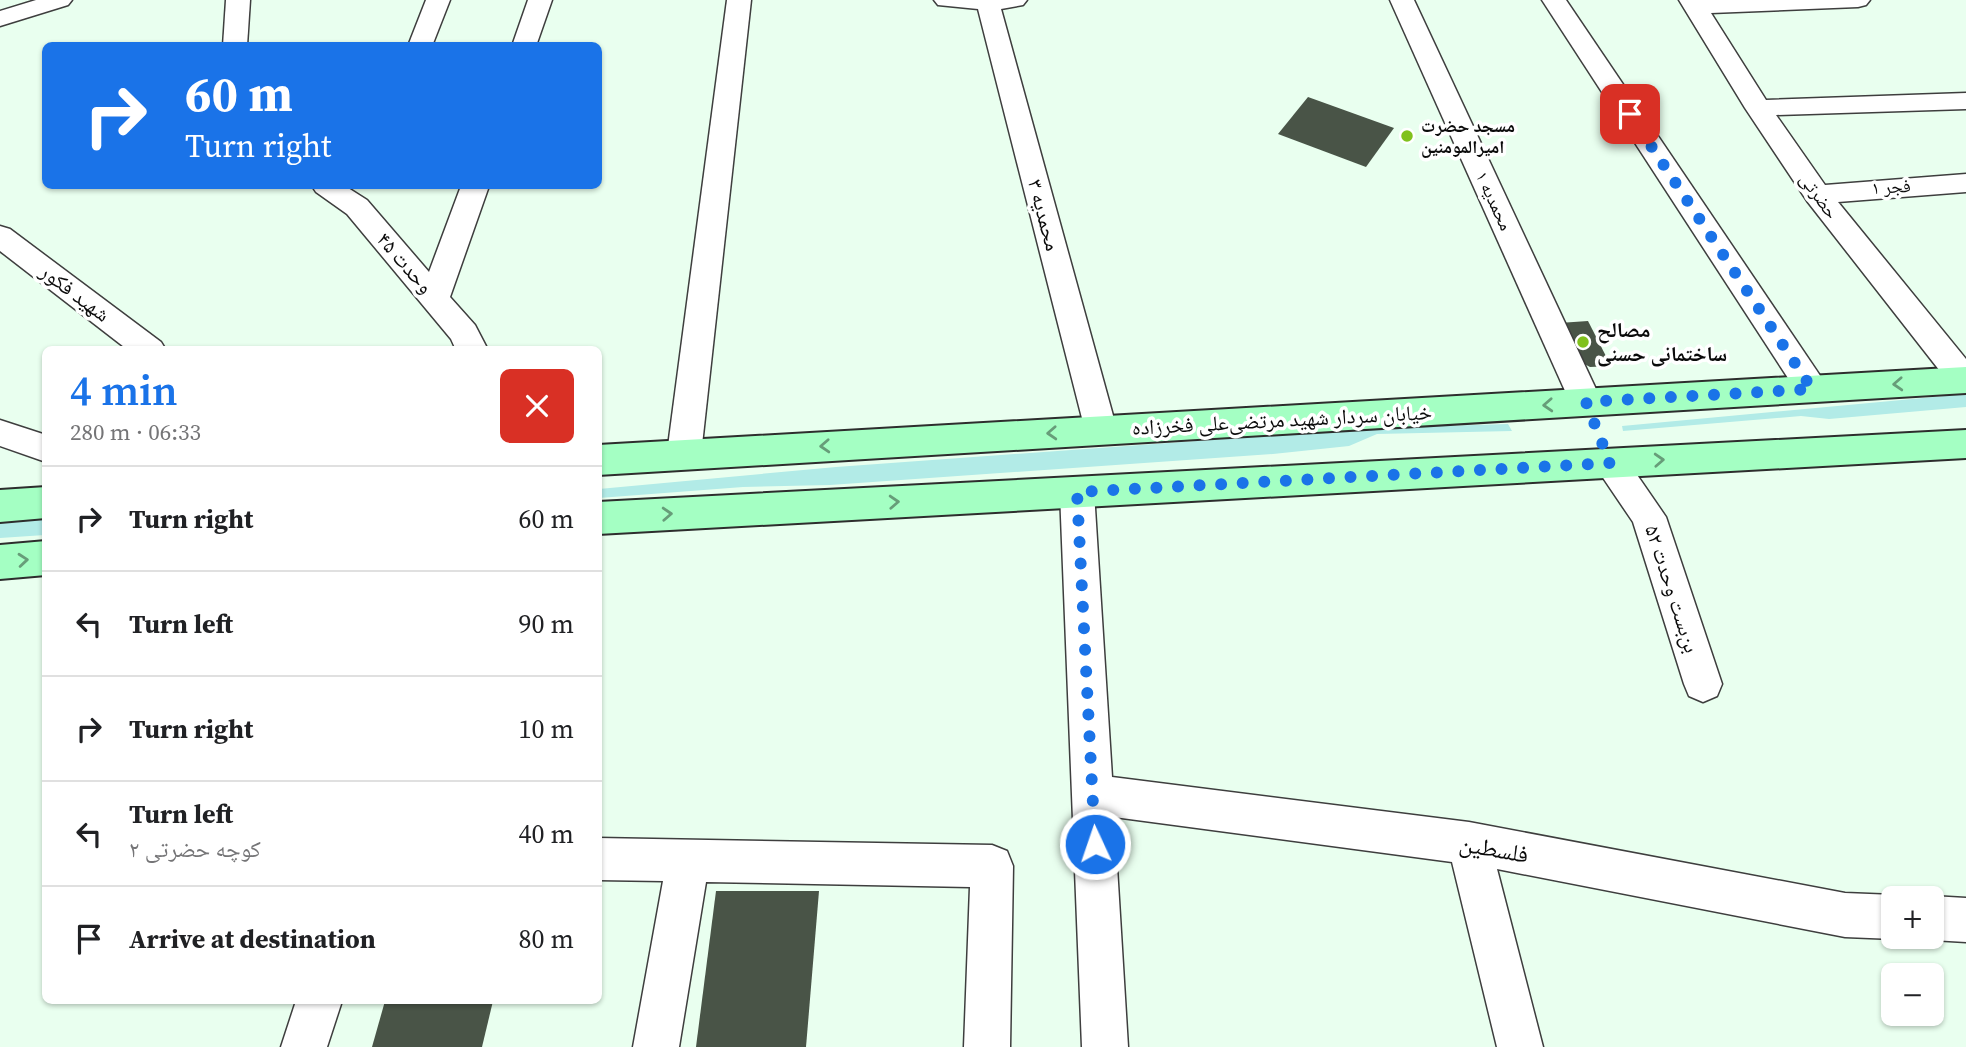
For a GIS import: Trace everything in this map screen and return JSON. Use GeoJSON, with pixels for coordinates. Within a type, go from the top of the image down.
{"type":"FeatureCollection","features":[{"type":"Feature","properties":{"kind":"main road","name":"خیابان سردار شهید مرتضی‌علی فخرزاده"},"geometry":{"type":"LineString","coordinates":[[602,460],[1965,380]]}},
{"type":"Feature","properties":{"kind":"main road"},"geometry":{"type":"LineString","coordinates":[[1586,402],[1610,463]]}},
{"type":"Feature","properties":{"kind":"main road"},"geometry":{"type":"LineString","coordinates":[[602,518],[1966,443]]}},
{"type":"Feature","properties":{"kind":"main road"},"geometry":{"type":"LineString","coordinates":[[0,506],[42,502]]}},
{"type":"Feature","properties":{"kind":"main road"},"geometry":{"type":"LineString","coordinates":[[0,562],[42,558]]}},
{"type":"Feature","properties":{"kind":"street"},"geometry":{"type":"LineString","coordinates":[[0,19],[60,0]]}},
{"type":"Feature","properties":{"kind":"street"},"geometry":{"type":"LineString","coordinates":[[235,42],[238,0]]}},
{"type":"Feature","properties":{"kind":"street"},"geometry":{"type":"LineString","coordinates":[[422,42],[438,0]]}},
{"type":"Feature","properties":{"kind":"street"},"geometry":{"type":"LineString","coordinates":[[525,42],[540,0]]}},
{"type":"Feature","properties":{"kind":"street"},"geometry":{"type":"LineString","coordinates":[[684,454],[739,0]]}},
{"type":"Feature","properties":{"kind":"street"},"geometry":{"type":"LineString","coordinates":[[946,0],[997,1]]}},
{"type":"Feature","properties":{"kind":"street","name":"محمدیه ۱"},"geometry":{"type":"LineString","coordinates":[[1402,0],[1586,402]]}},
{"type":"Feature","properties":{"kind":"street"},"geometry":{"type":"LineString","coordinates":[[1554,0],[1812,389]]}},
{"type":"Feature","properties":{"kind":"street"},"geometry":{"type":"LineString","coordinates":[[1694,3],[1858,0]]}},
{"type":"Feature","properties":{"kind":"street","name":"محمدیه ۳"},"geometry":{"type":"LineString","coordinates":[[997,1],[1101,430]]}},
{"type":"Feature","properties":{"kind":"street","name":"حضرتی"},"geometry":{"type":"LineString","coordinates":[[1694,3],[1758,108],[1816,195],[1965,380]]}},
{"type":"Feature","properties":{"kind":"street"},"geometry":{"type":"LineString","coordinates":[[1758,108],[1966,102]]}},
{"type":"Feature","properties":{"kind":"street","name":"فجر ۱"},"geometry":{"type":"LineString","coordinates":[[1816,195],[1870,188],[1966,183]]}},
{"type":"Feature","properties":{"kind":"street","name":"وحدت ۴۵"},"geometry":{"type":"LineString","coordinates":[[336,189],[361,196],[435,299],[464,333],[470,346]]}},
{"type":"Feature","properties":{"kind":"street"},"geometry":{"type":"LineString","coordinates":[[435,299],[474,189]]}},
{"type":"Feature","properties":{"kind":"street","name":"شهید فکور"},"geometry":{"type":"LineString","coordinates":[[0,236],[145,346]]}},
{"type":"Feature","properties":{"kind":"street"},"geometry":{"type":"LineString","coordinates":[[0,433],[42,448]]}},
{"type":"Feature","properties":{"kind":"street","name":"بن‌بست وحدت ۵۲"},"geometry":{"type":"LineString","coordinates":[[1610,463],[1649,517],[1703,684]]}},
{"type":"Feature","properties":{"kind":"street"},"geometry":{"type":"LineString","coordinates":[[1077,492],[1105,1047]]}},
{"type":"Feature","properties":{"kind":"street","name":"فلسطین"},"geometry":{"type":"LineString","coordinates":[[1093,793],[1469,843],[1845,915],[1881,916]]}},
{"type":"Feature","properties":{"kind":"street"},"geometry":{"type":"LineString","coordinates":[[1469,843],[1520,1047]]}},
{"type":"Feature","properties":{"kind":"street"},"geometry":{"type":"LineString","coordinates":[[602,859],[992,866],[987,1047]]}},
{"type":"Feature","properties":{"kind":"street"},"geometry":{"type":"LineString","coordinates":[[656,1047],[688,862]]}},
{"type":"Feature","properties":{"kind":"street"},"geometry":{"type":"LineString","coordinates":[[1944,919],[1966,920]]}},
{"type":"Feature","properties":{"kind":"street"},"geometry":{"type":"LineString","coordinates":[[304,1047],[317,1004]]}},
{"type":"Feature","properties":{"kind":"shaded area"},"geometry":{"type":"Polygon","coordinates":[[[1966,394],[1966,407],[1829,419],[1801,416],[1623,431],[1622,426],[1966,394]]]}},
{"type":"Feature","properties":{"kind":"shaded area"},"geometry":{"type":"Polygon","coordinates":[[[1508,424],[1512,431],[1377,434],[1349,446],[1273,454],[602,498],[602,489],[836,467],[1374,428],[1508,424]]]}},
{"type":"Feature","properties":{"kind":"shaded area"},"geometry":{"type":"Polygon","coordinates":[[[42,519],[42,535],[0,538],[0,522],[42,519]]]}},
{"type":"Feature","properties":{"kind":"building"},"geometry":{"type":"Polygon","coordinates":[[[1308,97],[1394,128],[1366,167],[1278,134],[1308,97]]]}},
{"type":"Feature","properties":{"kind":"building","name":"مصالح ساختمانی حسنی"},"geometry":{"type":"Polygon","coordinates":[[[1588,321],[1611,366],[1590,367],[1577,360],[1559,323],[1588,321]]]}},
{"type":"Feature","properties":{"kind":"building"},"geometry":{"type":"Polygon","coordinates":[[[716,891],[819,891],[806,1047],[696,1047],[716,891]]]}},
{"type":"Feature","properties":{"kind":"building"},"geometry":{"type":"Polygon","coordinates":[[[384,1004],[492,1004],[482,1047],[372,1047],[384,1004]]]}},
{"type":"Feature","properties":{"kind":"place","name":"مسجد حضرت امیرالمومنین"},"geometry":{"type":"Point","coordinates":[1407,136]}},
{"type":"Feature","properties":{"kind":"place","name":"مصالح ساختمانی حسنی"},"geometry":{"type":"Point","coordinates":[1583,342]}},
{"type":"Feature","properties":{"kind":"route"},"geometry":{"type":"LineString","coordinates":[[1095,844],[1077,492],[1610,463],[1586,402],[1812,389],[1630,114]]}}]}
